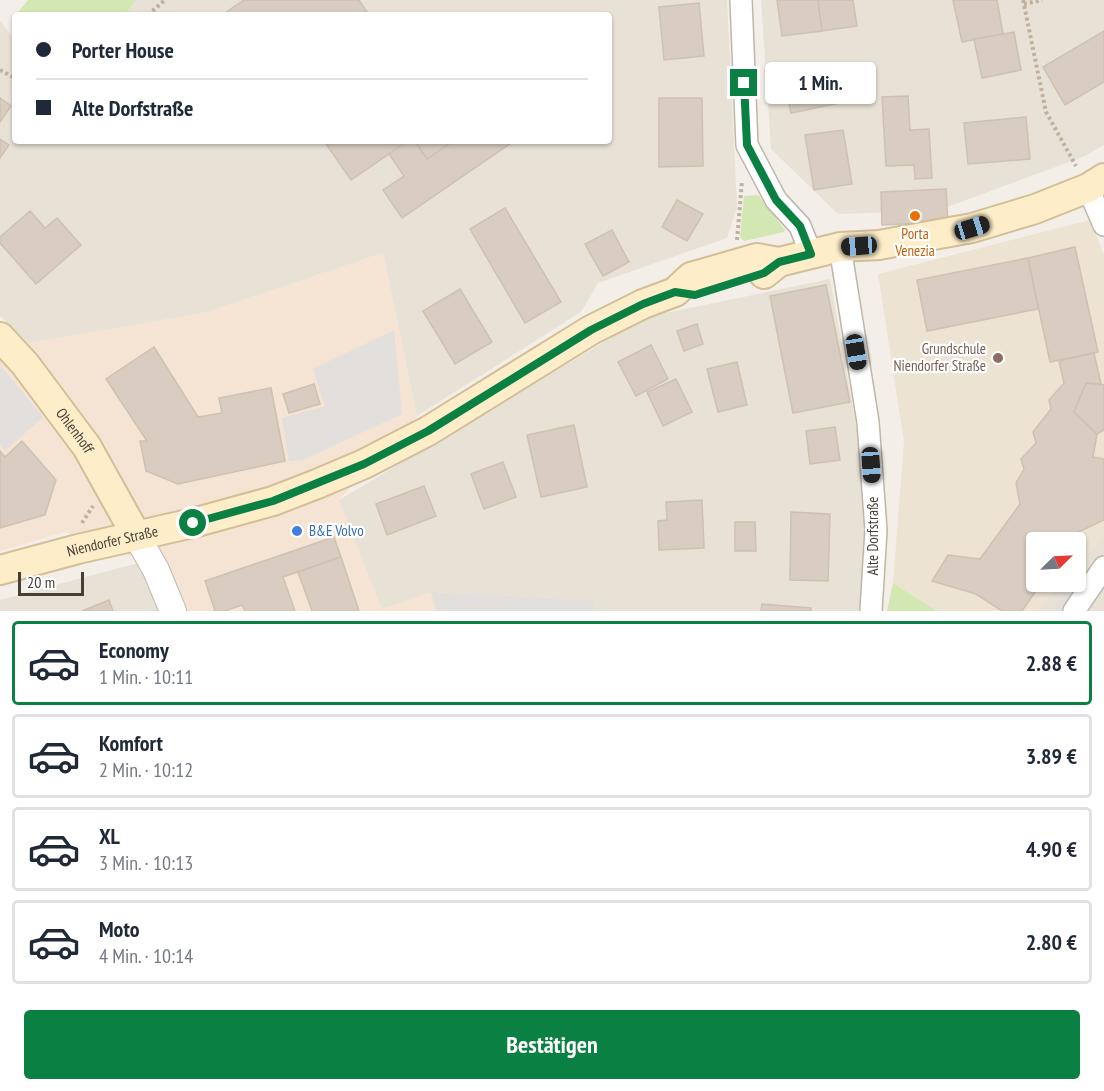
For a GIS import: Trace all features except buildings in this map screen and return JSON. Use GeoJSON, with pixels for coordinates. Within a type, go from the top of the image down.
{"type":"FeatureCollection","features":[{"type":"Feature","properties":{"kind":"main road","name":"Niendorfer Straße"},"geometry":{"type":"LineString","coordinates":[[675,292],[695,295],[764,273],[779,262],[811,254],[840,248],[879,245],[972,228],[1035,209],[1096,183]]}},
{"type":"Feature","properties":{"kind":"main road","name":"Niendorfer Straße"},"geometry":{"type":"LineString","coordinates":[[0,570],[273,501],[364,464],[428,431],[591,330],[643,304],[675,292],[691,277],[757,258],[779,262]]}},
{"type":"Feature","properties":{"kind":"main road","name":"Ohlenhoff"},"geometry":{"type":"LineString","coordinates":[[0,337],[44,388],[87,447],[136,535]]}},
{"type":"Feature","properties":{"kind":"street"},"geometry":{"type":"LineString","coordinates":[[741,0],[747,145],[776,200],[800,226],[811,254]]}},
{"type":"Feature","properties":{"kind":"street"},"geometry":{"type":"LineString","coordinates":[[1096,183],[1104,225]]}},
{"type":"Feature","properties":{"kind":"street","name":"Alte Dorfstraße"},"geometry":{"type":"LineString","coordinates":[[840,248],[868,422],[876,530],[871,611]]}},
{"type":"Feature","properties":{"kind":"street"},"geometry":{"type":"LineString","coordinates":[[136,535],[156,570],[173,611]]}},
{"type":"Feature","properties":{"kind":"street"},"geometry":{"type":"LineString","coordinates":[[1074,611],[1104,567]]}},
{"type":"Feature","properties":{"kind":"path"},"geometry":{"type":"LineString","coordinates":[[151,12],[165,0]]}},
{"type":"Feature","properties":{"kind":"path"},"geometry":{"type":"LineString","coordinates":[[1042,0],[1023,2],[1046,112],[1096,183]]}},
{"type":"Feature","properties":{"kind":"path"},"geometry":{"type":"LineString","coordinates":[[731,265],[737,241],[747,145]]}},
{"type":"Feature","properties":{"kind":"shaded area"},"geometry":{"type":"Polygon","coordinates":[[[124,0],[727,0],[737,207],[727,238],[598,283],[581,312],[417,416],[383,253],[204,313],[28,343],[0,316],[0,21],[12,35],[12,144],[612,144],[612,12],[108,12],[124,0]]]}},
{"type":"Feature","properties":{"kind":"shaded area"},"geometry":{"type":"Polygon","coordinates":[[[761,0],[1104,0],[1104,145],[1083,157],[936,211],[838,214],[771,149],[761,0]]]}},
{"type":"Feature","properties":{"kind":"shaded area","name":"Grundschule Niendorfer Straße"},"geometry":{"type":"Polygon","coordinates":[[[1090,220],[1104,255],[1104,535],[1086,556],[1086,532],[1026,532],[1026,592],[1053,592],[1037,611],[937,611],[893,583],[904,442],[878,274],[1090,220]]]}},
{"type":"Feature","properties":{"kind":"shaded area"},"geometry":{"type":"Polygon","coordinates":[[[383,253],[417,416],[339,500],[382,609],[431,592],[593,600],[597,611],[166,611],[145,561],[65,532],[0,551],[0,345],[28,343],[204,313],[383,253]]]}},
{"type":"Feature","properties":{"kind":"shaded area"},"geometry":{"type":"Polygon","coordinates":[[[830,279],[869,497],[862,611],[597,611],[593,600],[431,592],[382,610],[339,500],[646,317],[830,279]]]}},
{"type":"Feature","properties":{"kind":"shaded area"},"geometry":{"type":"Polygon","coordinates":[[[394,330],[402,414],[303,460],[289,461],[282,418],[325,406],[313,369],[394,330]]]}},
{"type":"Feature","properties":{"kind":"shaded area"},"geometry":{"type":"Polygon","coordinates":[[[0,365],[43,417],[5,451],[0,445],[0,365]]]}},
{"type":"Feature","properties":{"kind":"shaded area"},"geometry":{"type":"Polygon","coordinates":[[[1104,535],[1104,611],[1037,611],[1053,592],[1086,592],[1086,556],[1104,535]]]}},
{"type":"Feature","properties":{"kind":"shaded area"},"geometry":{"type":"Polygon","coordinates":[[[145,561],[166,611],[0,611],[0,600],[145,561]]]}},
{"type":"Feature","properties":{"kind":"shaded area"},"geometry":{"type":"Polygon","coordinates":[[[431,592],[593,600],[597,611],[436,611],[431,592]]]}},
{"type":"Feature","properties":{"kind":"shaded area"},"geometry":{"type":"Polygon","coordinates":[[[1067,592],[1088,610],[1088,611],[1052,611],[1067,592]]]}},
{"type":"Feature","properties":{"kind":"green space"},"geometry":{"type":"Polygon","coordinates":[[[28,0],[136,0],[126,12],[18,12],[28,0]]]}},
{"type":"Feature","properties":{"kind":"green space"},"geometry":{"type":"Polygon","coordinates":[[[758,195],[785,230],[744,241],[740,237],[744,196],[758,195]]]}},
{"type":"Feature","properties":{"kind":"green space"},"geometry":{"type":"Polygon","coordinates":[[[893,583],[937,611],[887,611],[893,583]]]}},
{"type":"Feature","properties":{"kind":"place","name":"Porta Venezia"},"geometry":{"type":"Point","coordinates":[915,216]}},
{"type":"Feature","properties":{"kind":"place","name":"Grundschule Niendorfer Straße"},"geometry":{"type":"Point","coordinates":[998,358]}},
{"type":"Feature","properties":{"kind":"place","name":"B&E Volvo"},"geometry":{"type":"Point","coordinates":[297,531]}},
{"type":"Feature","properties":{"kind":"route"},"geometry":{"type":"LineString","coordinates":[[193,523],[273,501],[364,464],[428,431],[591,330],[643,304],[675,292],[695,295],[764,273],[779,262],[811,254],[800,226],[776,200],[747,145],[744,83]]}}]}
